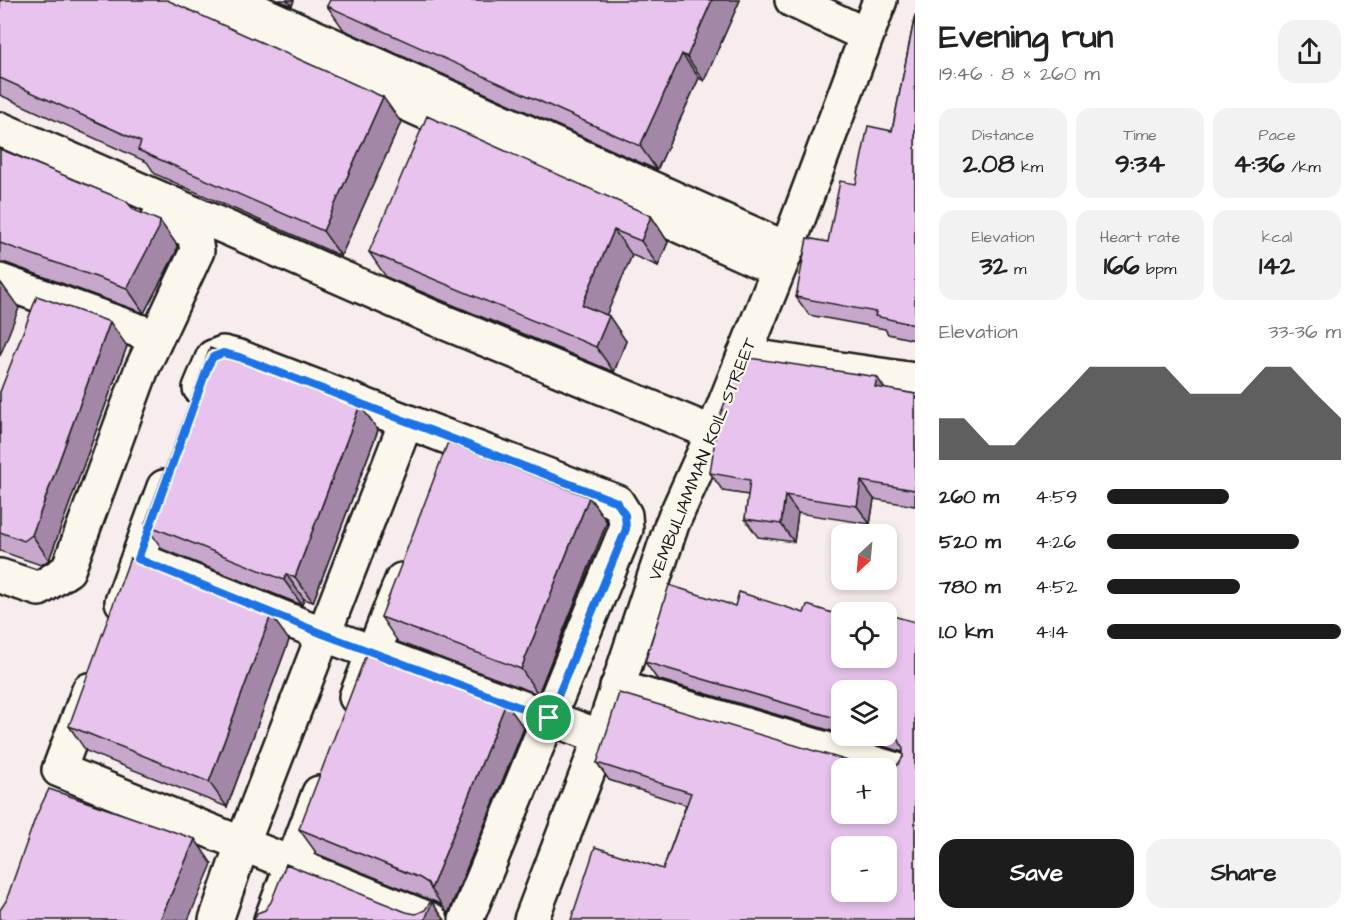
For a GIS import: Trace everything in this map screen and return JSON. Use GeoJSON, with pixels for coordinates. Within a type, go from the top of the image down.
{"type":"FeatureCollection","features":[{"type":"Feature","properties":{"kind":"street"},"geometry":{"type":"LineString","coordinates":[[175,0],[782,259]]}},
{"type":"Feature","properties":{"kind":"street"},"geometry":{"type":"LineString","coordinates":[[231,0],[782,259]]}},
{"type":"Feature","properties":{"kind":"street"},"geometry":{"type":"LineString","coordinates":[[792,0],[866,35]]}},
{"type":"Feature","properties":{"kind":"street","name":"VEMBULIAMMAN KOIL STREET"},"geometry":{"type":"LineString","coordinates":[[531,920],[601,737],[672,524],[713,433],[744,355],[880,0]]}},
{"type":"Feature","properties":{"kind":"street"},"geometry":{"type":"LineString","coordinates":[[0,129],[423,314],[713,433]]}},
{"type":"Feature","properties":{"kind":"street"},"geometry":{"type":"LineString","coordinates":[[0,148],[194,232],[197,251],[141,371],[68,570],[39,589],[0,576]]}},
{"type":"Feature","properties":{"kind":"street"},"geometry":{"type":"LineString","coordinates":[[0,281],[156,337]]}},
{"type":"Feature","properties":{"kind":"street"},"geometry":{"type":"LineString","coordinates":[[31,327],[43,296]]}},
{"type":"Feature","properties":{"kind":"street"},"geometry":{"type":"LineString","coordinates":[[188,420],[208,366],[213,357],[223,353],[239,357],[617,502],[625,515],[626,529],[466,920]]}},
{"type":"Feature","properties":{"kind":"street"},"geometry":{"type":"LineString","coordinates":[[744,355],[915,380]]}},
{"type":"Feature","properties":{"kind":"street"},"geometry":{"type":"LineString","coordinates":[[216,920],[242,845],[406,422]]}},
{"type":"Feature","properties":{"kind":"street"},"geometry":{"type":"LineString","coordinates":[[443,472],[456,440]]}},
{"type":"Feature","properties":{"kind":"street"},"geometry":{"type":"LineString","coordinates":[[113,626],[173,463]]}},
{"type":"Feature","properties":{"kind":"street"},"geometry":{"type":"LineString","coordinates":[[348,720],[410,557]]}},
{"type":"Feature","properties":{"kind":"street"},"geometry":{"type":"LineString","coordinates":[[138,559],[323,634],[601,737]]}},
{"type":"Feature","properties":{"kind":"street"},"geometry":{"type":"LineString","coordinates":[[48,802],[101,659]]}},
{"type":"Feature","properties":{"kind":"street"},"geometry":{"type":"LineString","coordinates":[[617,687],[857,758]]}},
{"type":"Feature","properties":{"kind":"street"},"geometry":{"type":"LineString","coordinates":[[271,920],[330,764]]}},
{"type":"Feature","properties":{"kind":"street"},"geometry":{"type":"LineString","coordinates":[[59,770],[431,920]]}},
{"type":"Feature","properties":{"kind":"building"},"geometry":{"type":"Polygon","coordinates":[[[0,0],[167,0],[383,97],[323,231],[138,150],[141,142],[0,78],[0,0]]]}},
{"type":"Feature","properties":{"kind":"building"},"geometry":{"type":"Polygon","coordinates":[[[330,0],[712,0],[687,57],[682,54],[640,146],[327,6],[330,0]]]}},
{"type":"Feature","properties":{"kind":"building"},"geometry":{"type":"Polygon","coordinates":[[[915,15],[915,325],[875,316],[876,312],[796,297],[807,238],[828,242],[840,181],[856,184],[868,126],[892,131],[915,15]]]}},
{"type":"Feature","properties":{"kind":"building"},"geometry":{"type":"Polygon","coordinates":[[[427,116],[651,216],[641,241],[614,230],[582,305],[609,316],[596,347],[369,252],[427,116]]]}},
{"type":"Feature","properties":{"kind":"building"},"geometry":{"type":"Polygon","coordinates":[[[0,149],[126,201],[134,210],[160,221],[159,228],[127,288],[0,243],[0,149]]]}},
{"type":"Feature","properties":{"kind":"building"},"geometry":{"type":"Polygon","coordinates":[[[37,296],[110,322],[32,535],[24,541],[0,532],[0,392],[37,296]]]}},
{"type":"Feature","properties":{"kind":"building"},"geometry":{"type":"Polygon","coordinates":[[[210,348],[360,405],[295,577],[286,574],[284,580],[145,524],[210,348]]]}},
{"type":"Feature","properties":{"kind":"building"},"geometry":{"type":"Polygon","coordinates":[[[743,357],[877,377],[875,387],[915,394],[915,490],[861,481],[857,506],[785,495],[781,524],[745,519],[750,480],[710,473],[718,420],[743,357]]]}},
{"type":"Feature","properties":{"kind":"building"},"geometry":{"type":"Polygon","coordinates":[[[448,442],[589,497],[521,669],[381,617],[448,442]]]}},
{"type":"Feature","properties":{"kind":"building"},"geometry":{"type":"Polygon","coordinates":[[[130,558],[271,615],[209,782],[69,726],[130,558]]]}},
{"type":"Feature","properties":{"kind":"building"},"geometry":{"type":"Polygon","coordinates":[[[669,585],[735,606],[739,592],[804,613],[807,605],[831,613],[831,668],[897,668],[897,617],[915,622],[915,920],[571,920],[595,847],[663,869],[691,793],[597,763],[619,693],[838,758],[831,758],[831,824],[897,824],[897,766],[903,757],[903,749],[897,739],[897,680],[831,680],[831,717],[645,662],[669,585]]]}},
{"type":"Feature","properties":{"kind":"building"},"geometry":{"type":"Polygon","coordinates":[[[367,652],[506,703],[431,889],[428,883],[420,878],[299,829],[367,652]]]}},
{"type":"Feature","properties":{"kind":"building"},"geometry":{"type":"Polygon","coordinates":[[[49,789],[195,839],[160,920],[0,920],[0,910],[6,901],[36,816],[49,789]]]}},
{"type":"Feature","properties":{"kind":"building"},"geometry":{"type":"Polygon","coordinates":[[[286,864],[406,912],[416,914],[425,910],[432,902],[425,920],[254,920],[257,913],[265,910],[271,902],[286,864]]]}},
{"type":"Feature","properties":{"kind":"route"},"geometry":{"type":"LineString","coordinates":[[223,353],[239,357],[617,502],[625,515],[626,529],[549,718],[323,634],[138,559],[213,357],[223,353]]}}]}
